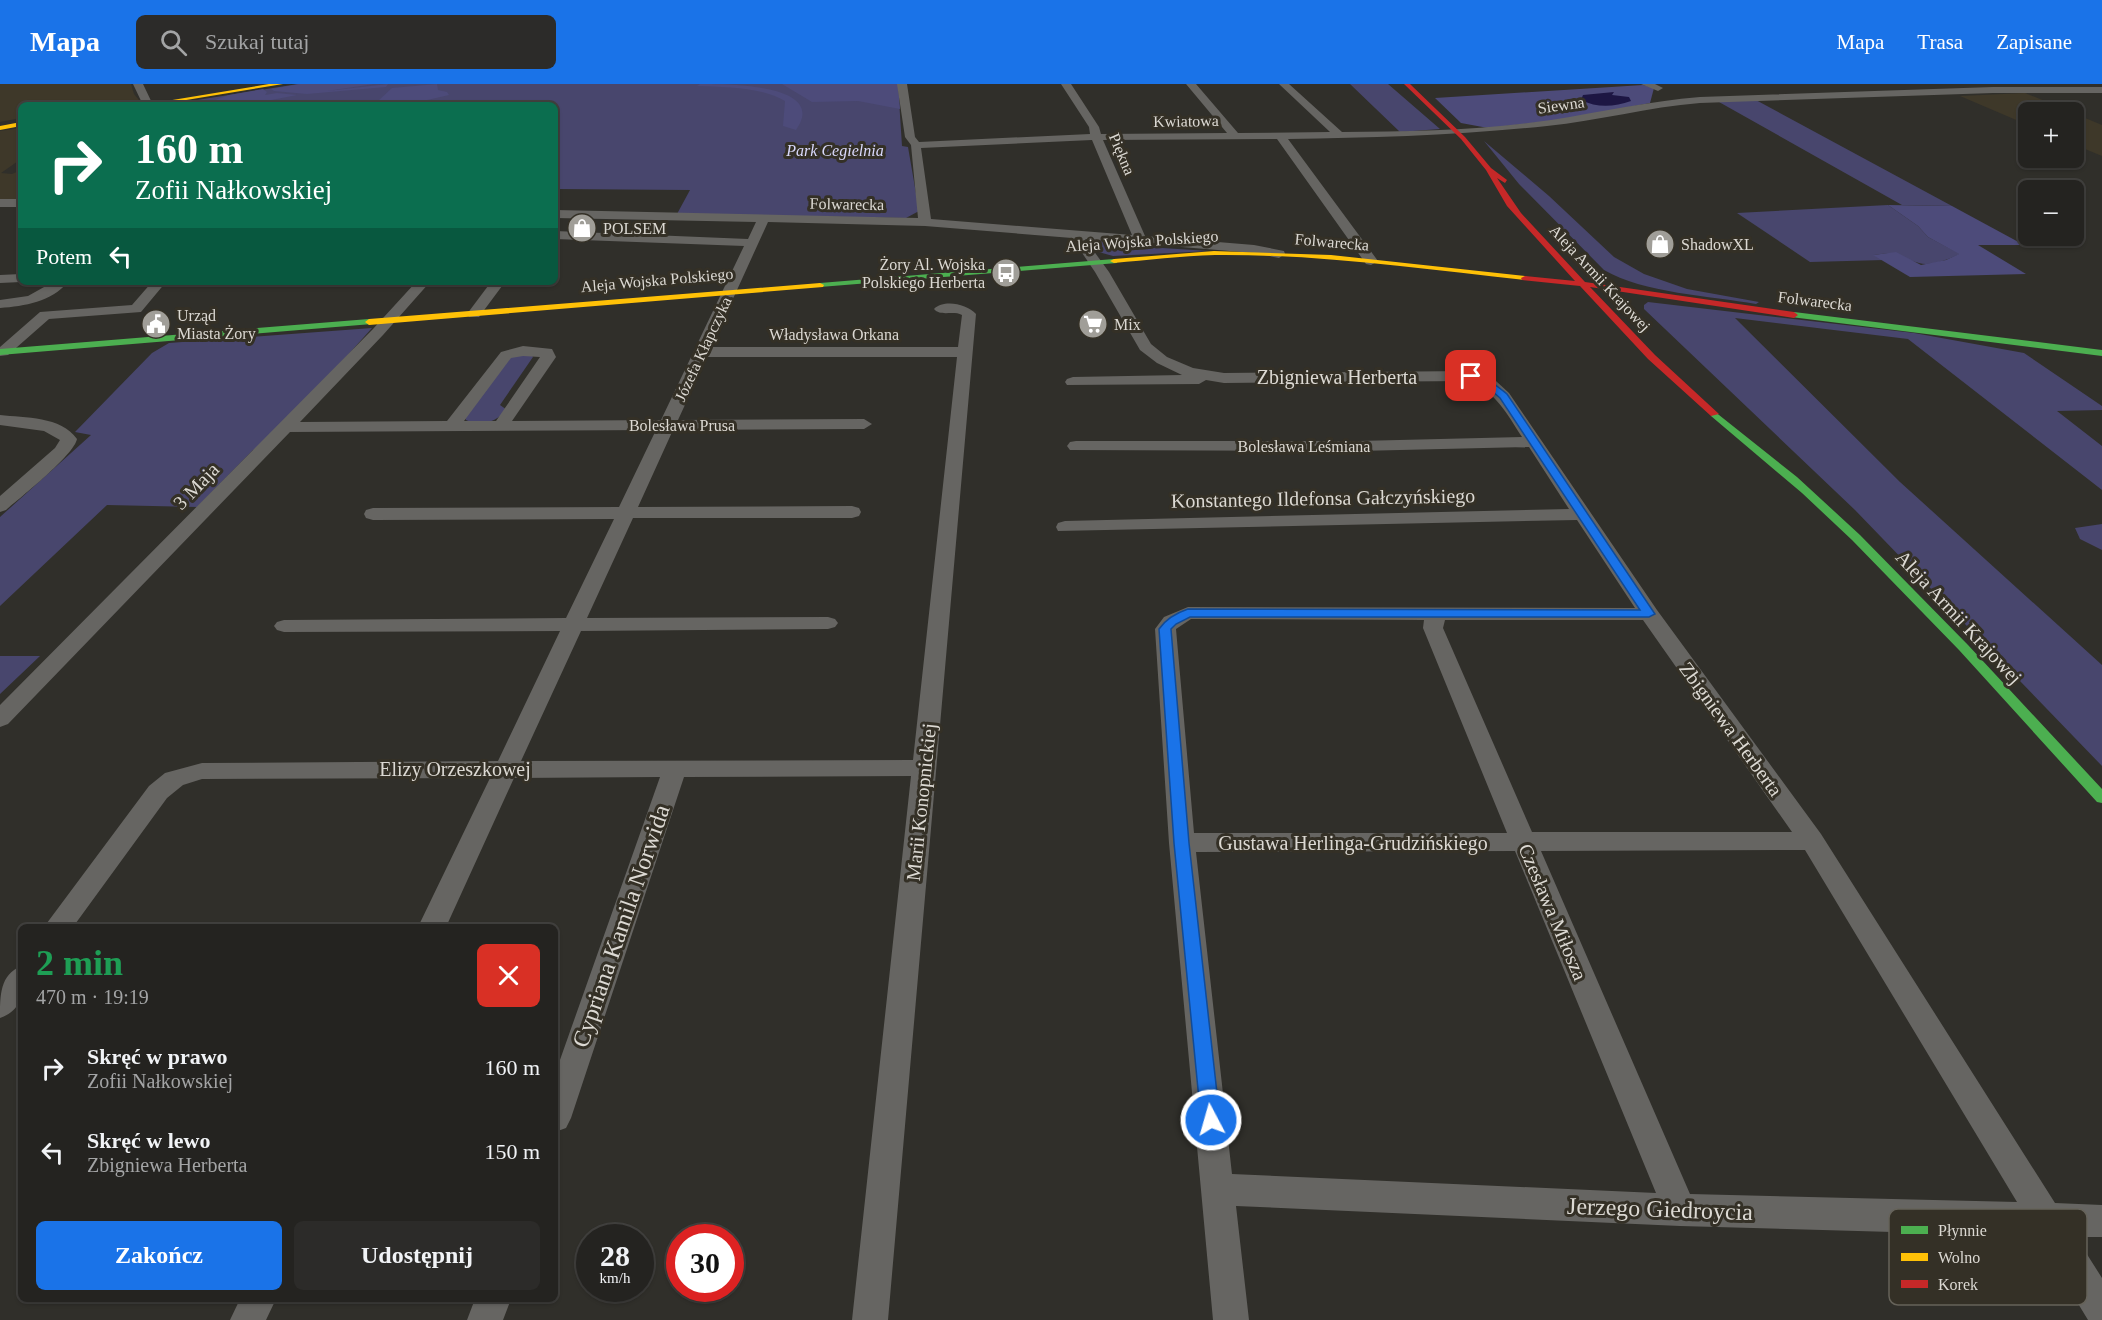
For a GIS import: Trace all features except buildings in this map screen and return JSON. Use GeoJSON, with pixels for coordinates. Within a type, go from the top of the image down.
{"type":"FeatureCollection","features":[{"type":"Feature","properties":{"kind":"street"},"geometry":{"type":"LineString","coordinates":[[138,84],[145,102]]}},
{"type":"Feature","properties":{"kind":"street"},"geometry":{"type":"LineString","coordinates":[[164,102],[280,84]]}},
{"type":"Feature","properties":{"kind":"street"},"geometry":{"type":"LineString","coordinates":[[902,84],[910,137],[916,145],[925,222]]}},
{"type":"Feature","properties":{"kind":"street","name":"Piękna"},"geometry":{"type":"LineString","coordinates":[[1066,84],[1094,127],[1096,137],[1138,233],[1138,240]]}},
{"type":"Feature","properties":{"kind":"street"},"geometry":{"type":"LineString","coordinates":[[1191,84],[1234,135]]}},
{"type":"Feature","properties":{"kind":"street"},"geometry":{"type":"LineString","coordinates":[[1284,84],[1338,134]]}},
{"type":"Feature","properties":{"kind":"street","name":"Aleja Armii Krajowej"},"geometry":{"type":"LineString","coordinates":[[1407,84],[1456,131],[1490,169],[1504,180],[1535,218],[1620,302]]}},
{"type":"Feature","properties":{"kind":"street"},"geometry":{"type":"LineString","coordinates":[[1646,84],[1659,86],[1656,104]]}},
{"type":"Feature","properties":{"kind":"street","name":"Siewna"},"geometry":{"type":"LineString","coordinates":[[1456,131],[1574,120],[1656,104],[1700,100],[1974,91],[2102,90]]}},
{"type":"Feature","properties":{"kind":"street"},"geometry":{"type":"LineString","coordinates":[[0,128],[18,125]]}},
{"type":"Feature","properties":{"kind":"street","name":"Kwiatowa"},"geometry":{"type":"LineString","coordinates":[[916,145],[1096,137],[1379,135],[1456,131]]}},
{"type":"Feature","properties":{"kind":"street"},"geometry":{"type":"LineString","coordinates":[[1279,134],[1371,261]]}},
{"type":"Feature","properties":{"kind":"street","name":"Aleja Armii Krajowej"},"geometry":{"type":"LineString","coordinates":[[1490,169],[1493,180],[1510,205],[1672,378],[1732,431],[1783,468]]}},
{"type":"Feature","properties":{"kind":"street"},"geometry":{"type":"LineString","coordinates":[[0,203],[18,203]]}},
{"type":"Feature","properties":{"kind":"street","name":"Folwarecka"},"geometry":{"type":"LineString","coordinates":[[558,214],[925,222],[1229,247],[1605,287],[1782,314],[2102,353]]}},
{"type":"Feature","properties":{"kind":"street","name":"Józefa Kłapczyka"},"geometry":{"type":"LineString","coordinates":[[433,924],[764,218]]}},
{"type":"Feature","properties":{"kind":"street"},"geometry":{"type":"LineString","coordinates":[[558,235],[753,243]]}},
{"type":"Feature","properties":{"kind":"street","name":"Zbigniewa Herberta"},"geometry":{"type":"LineString","coordinates":[[1077,236],[1145,347],[1162,360],[1189,372],[1224,378]]}},
{"type":"Feature","properties":{"kind":"street"},"geometry":{"type":"LineString","coordinates":[[1213,253],[1229,247]]}},
{"type":"Feature","properties":{"kind":"street","name":"Aleja Wojska Polskiego"},"geometry":{"type":"LineString","coordinates":[[2,352],[1095,262],[1213,253],[1279,254]]}},
{"type":"Feature","properties":{"kind":"street"},"geometry":{"type":"LineString","coordinates":[[0,279],[18,281]]}},
{"type":"Feature","properties":{"kind":"street"},"geometry":{"type":"LineString","coordinates":[[0,303],[18,284]]}},
{"type":"Feature","properties":{"kind":"street"},"geometry":{"type":"LineString","coordinates":[[0,303],[37,299],[45,296],[58,285]]}},
{"type":"Feature","properties":{"kind":"street","name":"Aleja Wojska Polskiego"},"geometry":{"type":"LineString","coordinates":[[2,352],[45,315],[136,309],[156,285]]}},
{"type":"Feature","properties":{"kind":"street","name":"3 Maja"},"geometry":{"type":"LineString","coordinates":[[0,719],[389,321],[420,285]]}},
{"type":"Feature","properties":{"kind":"street"},"geometry":{"type":"LineString","coordinates":[[474,314],[496,285]]}},
{"type":"Feature","properties":{"kind":"street","name":"Marii Konopnickiej"},"geometry":{"type":"LineString","coordinates":[[870,1320],[969,314],[962,309],[941,309]]}},
{"type":"Feature","properties":{"kind":"street"},"geometry":{"type":"LineString","coordinates":[[452,426],[506,355],[523,351],[547,352],[548,357],[501,425]]}},
{"type":"Feature","properties":{"kind":"street","name":"Władysława Orkana"},"geometry":{"type":"LineString","coordinates":[[702,352],[965,352]]}},
{"type":"Feature","properties":{"kind":"street","name":"Zbigniewa Herberta"},"geometry":{"type":"LineString","coordinates":[[1073,382],[1471,376],[1490,384],[1503,396],[1649,614],[1812,841],[2040,1209]]}},
{"type":"Feature","properties":{"kind":"street","name":"Aleja Armii Krajowej"},"geometry":{"type":"LineString","coordinates":[[1702,385],[1751,430],[1783,468],[1903,586],[2102,798]]}},
{"type":"Feature","properties":{"kind":"street"},"geometry":{"type":"LineString","coordinates":[[0,420],[54,428],[66,434],[69,439],[61,452],[0,506]]}},
{"type":"Feature","properties":{"kind":"street","name":"Bolesława Prusa"},"geometry":{"type":"LineString","coordinates":[[284,427],[864,424]]}},
{"type":"Feature","properties":{"kind":"street","name":"Bolesława Leśmiana"},"geometry":{"type":"LineString","coordinates":[[1076,446],[1358,446],[1533,442]]}},
{"type":"Feature","properties":{"kind":"street"},"geometry":{"type":"LineString","coordinates":[[373,514],[852,512]]}},
{"type":"Feature","properties":{"kind":"street","name":"Konstantego Ildefonsa Gałczyńskiego"},"geometry":{"type":"LineString","coordinates":[[1065,527],[1581,514]]}},
{"type":"Feature","properties":{"kind":"street"},"geometry":{"type":"LineString","coordinates":[[1231,1320],[1182,843],[1165,629],[1171,621],[1188,613],[1649,614]]}},
{"type":"Feature","properties":{"kind":"street","name":"Czesława Miłosza"},"geometry":{"type":"LineString","coordinates":[[1436,613],[1432,628],[1680,1210]]}},
{"type":"Feature","properties":{"kind":"street"},"geometry":{"type":"LineString","coordinates":[[284,626],[828,623]]}},
{"type":"Feature","properties":{"kind":"street","name":"Cypriana Kamila Norwida"},"geometry":{"type":"LineString","coordinates":[[558,1109],[675,768]]}},
{"type":"Feature","properties":{"kind":"street","name":"Elizy Orzeszkowej"},"geometry":{"type":"LineString","coordinates":[[60,924],[158,792],[174,779],[202,771],[925,768]]}},
{"type":"Feature","properties":{"kind":"street","name":"Gustawa Herlinga-Grudzińskiego"},"geometry":{"type":"LineString","coordinates":[[1182,843],[1812,841]]}},
{"type":"Feature","properties":{"kind":"street"},"geometry":{"type":"LineString","coordinates":[[0,1006],[18,982]]}},
{"type":"Feature","properties":{"kind":"street","name":"Jerzego Giedroycia"},"geometry":{"type":"LineString","coordinates":[[1218,1189],[1680,1210],[1889,1216]]}},
{"type":"Feature","properties":{"kind":"street","name":"Jerzego Giedroycia"},"geometry":{"type":"LineString","coordinates":[[2087,1221],[2102,1221]]}},
{"type":"Feature","properties":{"kind":"street","name":"Zbigniewa Herberta"},"geometry":{"type":"LineString","coordinates":[[2087,1285],[2102,1310]]}},
{"type":"Feature","properties":{"kind":"street"},"geometry":{"type":"LineString","coordinates":[[248,1320],[257,1302]]}},
{"type":"Feature","properties":{"kind":"street"},"geometry":{"type":"LineString","coordinates":[[485,1320],[492,1302]]}},
{"type":"Feature","properties":{"kind":"shaded area"},"geometry":{"type":"Polygon","coordinates":[[[0,84],[131,84],[139,100],[127,102],[18,102],[18,119],[0,122],[0,84]]]}},
{"type":"Feature","properties":{"kind":"shaded area"},"geometry":{"type":"Polygon","coordinates":[[[300,84],[374,84],[327,91],[388,84],[386,87],[307,94],[271,89],[300,84]]]}},
{"type":"Feature","properties":{"kind":"shaded area"},"geometry":{"type":"Polygon","coordinates":[[[437,84],[438,90],[447,92],[449,95],[423,101],[426,102],[378,101],[392,88],[437,84]]]}},
{"type":"Feature","properties":{"kind":"shaded area"},"geometry":{"type":"Polygon","coordinates":[[[700,84],[751,86],[771,90],[787,95],[799,103],[802,115],[796,130],[783,126],[785,101],[775,96],[742,89],[697,86],[700,84]]]}},
{"type":"Feature","properties":{"kind":"shaded area"},"geometry":{"type":"Polygon","coordinates":[[[782,84],[898,84],[900,109],[858,101],[812,102],[782,84]]]}},
{"type":"Feature","properties":{"kind":"shaded area"},"geometry":{"type":"Polygon","coordinates":[[[1643,85],[1654,88],[1650,103],[1568,119],[1488,128],[1461,123],[1435,98],[1643,85]]]}},
{"type":"Feature","properties":{"kind":"shaded area"},"geometry":{"type":"Polygon","coordinates":[[[263,89],[267,92],[265,95],[277,93],[297,95],[262,102],[209,102],[229,95],[263,89]]]}},
{"type":"Feature","properties":{"kind":"shaded area"},"geometry":{"type":"Polygon","coordinates":[[[1614,92],[1612,95],[1629,97],[1631,101],[1606,106],[1581,100],[1583,95],[1614,92]]]}},
{"type":"Feature","properties":{"kind":"shaded area"},"geometry":{"type":"Polygon","coordinates":[[[2025,93],[2047,102],[2018,102],[2018,121],[1960,96],[2025,93]]]}},
{"type":"Feature","properties":{"kind":"shaded area"},"geometry":{"type":"Polygon","coordinates":[[[2084,118],[2102,125],[2102,156],[2084,149],[2084,118]]]}},
{"type":"Feature","properties":{"kind":"shaded area"},"geometry":{"type":"Polygon","coordinates":[[[18,128],[18,161],[1,173],[12,174],[18,171],[18,200],[0,200],[0,131],[18,128]]]}},
{"type":"Feature","properties":{"kind":"shaded area"},"geometry":{"type":"Polygon","coordinates":[[[1888,205],[1952,206],[2018,242],[2018,245],[1978,245],[2026,274],[1910,277],[1873,255],[1896,252],[1921,265],[1946,260],[1959,254],[1928,237],[1918,226],[1888,205]]]}},
{"type":"Feature","properties":{"kind":"green space","name":"Park Cegielnia"},"geometry":{"type":"Polygon","coordinates":[[[298,84],[898,84],[902,146],[908,147],[919,211],[906,218],[677,214],[690,190],[558,189],[558,102],[184,102],[298,84]]]}},
{"type":"Feature","properties":{"kind":"green space"},"geometry":{"type":"Polygon","coordinates":[[[1350,84],[1388,84],[1440,129],[1400,132],[1350,84]]]}},
{"type":"Feature","properties":{"kind":"green space"},"geometry":{"type":"Polygon","coordinates":[[[1754,99],[1952,206],[1902,205],[1719,102],[1754,99]]]}},
{"type":"Feature","properties":{"kind":"green space"},"geometry":{"type":"Polygon","coordinates":[[[1484,141],[1549,196],[1614,257],[1644,274],[1687,289],[1759,302],[1756,304],[1657,289],[1620,278],[1604,270],[1519,184],[1484,141]]]}},
{"type":"Feature","properties":{"kind":"green space"},"geometry":{"type":"Polygon","coordinates":[[[1888,205],[1918,226],[1928,237],[1960,254],[1928,264],[1890,254],[1874,255],[1884,260],[1810,262],[1737,213],[1888,205]]]}},
{"type":"Feature","properties":{"kind":"green space"},"geometry":{"type":"Polygon","coordinates":[[[1096,240],[1209,251],[1113,256],[1095,251],[1091,243],[1096,240]]]}},
{"type":"Feature","properties":{"kind":"green space"},"geometry":{"type":"Polygon","coordinates":[[[1648,302],[1914,333],[2024,353],[2102,406],[2102,410],[2057,411],[2102,446],[2102,490],[1908,339],[1735,318],[1900,482],[2102,665],[2102,766],[1855,510],[1644,309],[1644,305],[1648,302]]]}},
{"type":"Feature","properties":{"kind":"green space"},"geometry":{"type":"Polygon","coordinates":[[[372,328],[260,449],[253,450],[197,507],[107,505],[0,606],[0,517],[91,435],[75,432],[152,353],[169,343],[372,328]]]}},
{"type":"Feature","properties":{"kind":"green space"},"geometry":{"type":"Polygon","coordinates":[[[531,354],[533,357],[500,405],[507,410],[498,418],[488,422],[477,423],[466,420],[465,418],[508,357],[531,354]]]}},
{"type":"Feature","properties":{"kind":"green space"},"geometry":{"type":"Polygon","coordinates":[[[2102,524],[2102,550],[2080,539],[2075,528],[2102,524]]]}},
{"type":"Feature","properties":{"kind":"green space"},"geometry":{"type":"Polygon","coordinates":[[[0,656],[40,656],[0,694],[0,656]]]}},
{"type":"Feature","properties":{"kind":"traffic: fast"},"geometry":{"type":"LineString","coordinates":[[820,285],[1114,261]]}},
{"type":"Feature","properties":{"kind":"traffic: fast"},"geometry":{"type":"LineString","coordinates":[[1794,315],[2102,353]]}},
{"type":"Feature","properties":{"kind":"traffic: fast"},"geometry":{"type":"LineString","coordinates":[[0,352],[369,322]]}},
{"type":"Feature","properties":{"kind":"traffic: fast"},"geometry":{"type":"LineString","coordinates":[[1714,414],[1780,468],[1856,537],[1963,647],[2102,798]]}},
{"type":"Feature","properties":{"kind":"traffic: slow"},"geometry":{"type":"LineString","coordinates":[[164,102],[280,84]]}},
{"type":"Feature","properties":{"kind":"traffic: slow"},"geometry":{"type":"LineString","coordinates":[[0,128],[18,125]]}},
{"type":"Feature","properties":{"kind":"traffic: slow"},"geometry":{"type":"LineString","coordinates":[[1114,261],[1177,255],[1253,253],[1370,261],[1525,278]]}},
{"type":"Feature","properties":{"kind":"traffic: slow"},"geometry":{"type":"LineString","coordinates":[[369,322],[820,285]]}},
{"type":"Feature","properties":{"kind":"traffic: jam"},"geometry":{"type":"LineString","coordinates":[[1407,84],[1463,138],[1489,169],[1505,181]]}},
{"type":"Feature","properties":{"kind":"traffic: jam"},"geometry":{"type":"LineString","coordinates":[[1489,169],[1510,204],[1594,297],[1632,338],[1714,414]]}},
{"type":"Feature","properties":{"kind":"traffic: jam"},"geometry":{"type":"LineString","coordinates":[[1525,278],[1609,287],[1794,315]]}},
{"type":"Feature","properties":{"kind":"place","name":"POLSEM"},"geometry":{"type":"Point","coordinates":[582,228]}},
{"type":"Feature","properties":{"kind":"place","name":"ShadowXL"},"geometry":{"type":"Point","coordinates":[1660,244]}},
{"type":"Feature","properties":{"kind":"place","name":"Żory Al. Wojska Polskiego Herberta"},"geometry":{"type":"Point","coordinates":[1006,273]}},
{"type":"Feature","properties":{"kind":"place","name":"Urząd Miasta Żory"},"geometry":{"type":"Point","coordinates":[156,324]}},
{"type":"Feature","properties":{"kind":"place","name":"Mix"},"geometry":{"type":"Point","coordinates":[1093,324]}},
{"type":"Feature","properties":{"kind":"route"},"geometry":{"type":"LineString","coordinates":[[1211,1120],[1182,843],[1165,629],[1171,621],[1188,613],[1649,614],[1503,396],[1490,384],[1471,376]]}}]}
